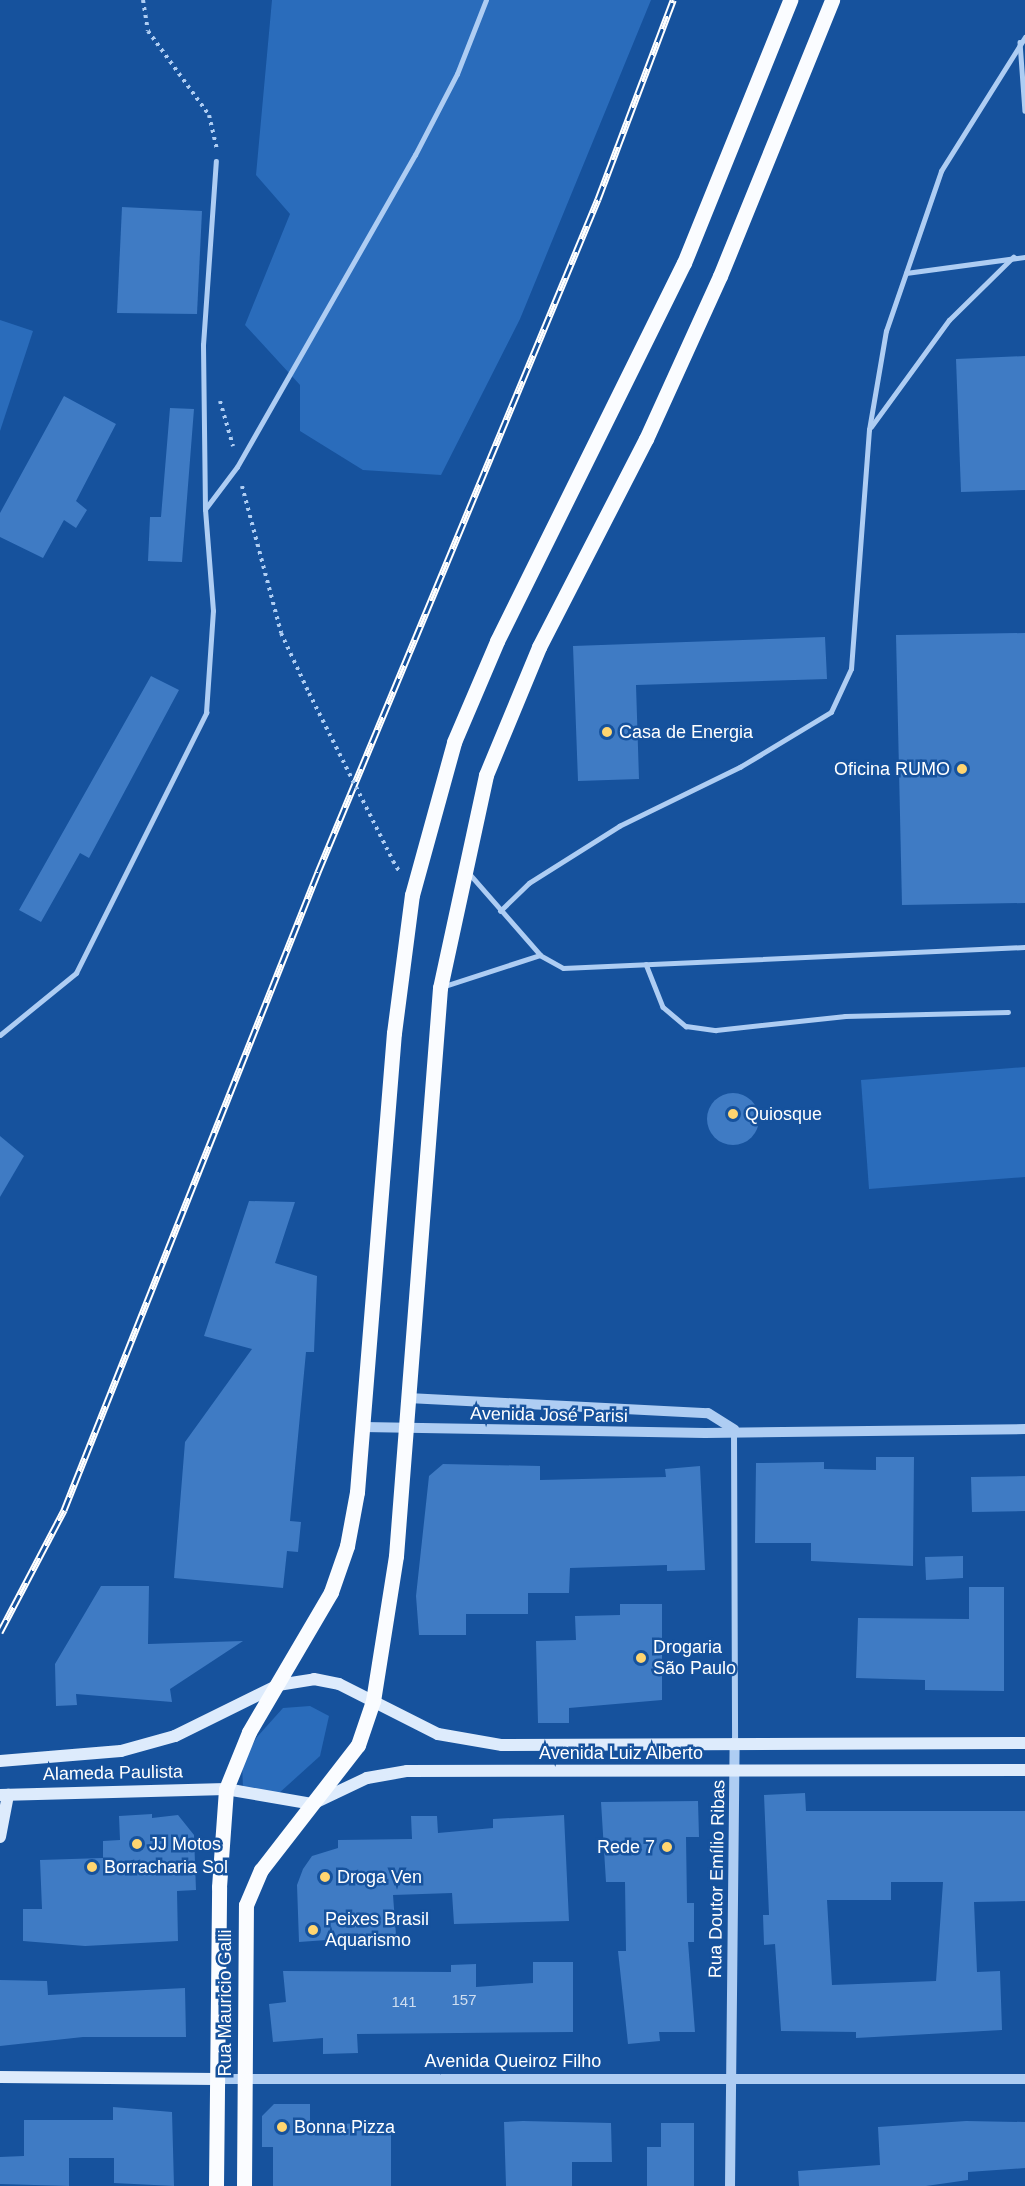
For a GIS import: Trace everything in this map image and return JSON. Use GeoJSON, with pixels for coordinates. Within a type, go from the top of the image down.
{"type":"FeatureCollection","features":[{"type":"Feature","properties":{"kind":"main road","name":"Rua Mauricio Galli"},"geometry":{"type":"LineString","coordinates":[[216,2186],[216,2079],[226,1789],[249,1732],[331,1592],[347,1546],[363,1426],[409,909],[454,742],[496,641],[684,263],[790,0]]}},
{"type":"Feature","properties":{"kind":"main road","name":"Rua Mauricio Galli"},"geometry":{"type":"LineString","coordinates":[[244,2186],[246,1905],[261,1870],[358,1745],[373,1701],[396,1556],[440,988],[486,775],[539,647],[646,439],[715,287],[832,0]]}},
{"type":"Feature","properties":{"kind":"main road","name":"Avenida Luiz Alberto"},"geometry":{"type":"LineString","coordinates":[[278,1685],[314,1679],[339,1684],[438,1734],[502,1745],[735,1742],[1025,1743]]}},
{"type":"Feature","properties":{"kind":"main road","name":"Alameda Paulista"},"geometry":{"type":"LineString","coordinates":[[0,1761],[121,1751],[175,1736],[278,1685]]}},
{"type":"Feature","properties":{"kind":"main road","name":"Avenida Luiz Alberto"},"geometry":{"type":"LineString","coordinates":[[312,1804],[367,1778],[407,1771],[1025,1770]]}},
{"type":"Feature","properties":{"kind":"main road","name":"Alameda Paulista"},"geometry":{"type":"LineString","coordinates":[[4,1795],[226,1789]]}},
{"type":"Feature","properties":{"kind":"main road"},"geometry":{"type":"LineString","coordinates":[[226,1789],[312,1804]]}},
{"type":"Feature","properties":{"kind":"main road"},"geometry":{"type":"LineString","coordinates":[[0,1837],[4,1795]]}},
{"type":"Feature","properties":{"kind":"main road","name":"Avenida Queiroz Filho"},"geometry":{"type":"LineString","coordinates":[[0,2078],[216,2079]]}},
{"type":"Feature","properties":{"kind":"street","name":"Avenida José Parisi"},"geometry":{"type":"LineString","coordinates":[[408,1398],[708,1413],[734,1429]]}},
{"type":"Feature","properties":{"kind":"street","name":"Avenida José Parisi"},"geometry":{"type":"LineString","coordinates":[[363,1426],[406,1430],[705,1433],[734,1429],[1025,1429]]}},
{"type":"Feature","properties":{"kind":"street","name":"Rua Doutor Emílio Ribas"},"geometry":{"type":"LineString","coordinates":[[730,2186],[736,1770],[734,1429]]}},
{"type":"Feature","properties":{"kind":"street","name":"Avenida Queiroz Filho"},"geometry":{"type":"LineString","coordinates":[[216,2079],[1025,2079]]}},
{"type":"Feature","properties":{"kind":"lane"},"geometry":{"type":"LineString","coordinates":[[205,510],[237,467],[415,155],[457,74],[486,0]]}},
{"type":"Feature","properties":{"kind":"lane"},"geometry":{"type":"LineString","coordinates":[[500,910],[529,883],[619,826],[740,767],[831,712],[851,669],[869,430],[886,331],[941,171],[1025,37]]}},
{"type":"Feature","properties":{"kind":"lane"},"geometry":{"type":"LineString","coordinates":[[1020,42],[1025,111]]}},
{"type":"Feature","properties":{"kind":"lane"},"geometry":{"type":"LineString","coordinates":[[0,1035],[76,973],[206,712],[213,611],[205,510],[203,345],[216,162]]}},
{"type":"Feature","properties":{"kind":"lane"},"geometry":{"type":"LineString","coordinates":[[906,273],[1025,256]]}},
{"type":"Feature","properties":{"kind":"lane"},"geometry":{"type":"LineString","coordinates":[[869,430],[950,320],[1013,257]]}},
{"type":"Feature","properties":{"kind":"lane"},"geometry":{"type":"LineString","coordinates":[[464,869],[540,955],[563,968],[1025,947]]}},
{"type":"Feature","properties":{"kind":"lane"},"geometry":{"type":"LineString","coordinates":[[440,988],[540,955]]}},
{"type":"Feature","properties":{"kind":"lane"},"geometry":{"type":"LineString","coordinates":[[646,964],[663,1007],[686,1026],[716,1030],[845,1016],[1008,1012]]}},
{"type":"Feature","properties":{"kind":"path"},"geometry":{"type":"LineString","coordinates":[[143,0],[148,32],[208,115],[216,162]]}},
{"type":"Feature","properties":{"kind":"path"},"geometry":{"type":"LineString","coordinates":[[219,398],[281,633],[393,861]]}},
{"type":"Feature","properties":{"kind":"shaded area"},"geometry":{"type":"Polygon","coordinates":[[[272,0],[651,0],[520,319],[441,475],[363,470],[300,431],[300,385],[245,325],[290,214],[256,175],[272,0]]]}},
{"type":"Feature","properties":{"kind":"shaded area"},"geometry":{"type":"Polygon","coordinates":[[[0,320],[33,331],[0,431],[0,320]]]}},
{"type":"Feature","properties":{"kind":"shaded area"},"geometry":{"type":"Polygon","coordinates":[[[1025,1067],[1025,1177],[869,1189],[861,1080],[1025,1067]]]}},
{"type":"Feature","properties":{"kind":"shaded area"},"geometry":{"type":"Polygon","coordinates":[[[310,1706],[329,1716],[320,1756],[278,1794],[243,1788],[242,1762],[257,1737],[283,1708],[310,1706]]]}},
{"type":"Feature","properties":{"kind":"building"},"geometry":{"type":"Polygon","coordinates":[[[122,207],[202,211],[197,314],[117,313],[122,207]]]}},
{"type":"Feature","properties":{"kind":"building"},"geometry":{"type":"Polygon","coordinates":[[[1025,356],[1025,490],[961,492],[956,359],[1025,356]]]}},
{"type":"Feature","properties":{"kind":"building"},"geometry":{"type":"Polygon","coordinates":[[[64,396],[116,424],[76,501],[87,510],[76,528],[64,520],[43,558],[0,537],[0,513],[64,396]]]}},
{"type":"Feature","properties":{"kind":"building"},"geometry":{"type":"Polygon","coordinates":[[[170,408],[194,409],[182,562],[148,561],[150,517],[161,517],[170,408]]]}},
{"type":"Feature","properties":{"kind":"building","name":"Oficina RUMO"},"geometry":{"type":"Polygon","coordinates":[[[1025,633],[1025,903],[902,905],[896,635],[1025,633]]]}},
{"type":"Feature","properties":{"kind":"building","name":"Casa de Energia"},"geometry":{"type":"Polygon","coordinates":[[[825,637],[827,679],[636,685],[639,779],[578,781],[573,646],[825,637]]]}},
{"type":"Feature","properties":{"kind":"building"},"geometry":{"type":"Polygon","coordinates":[[[151,676],[179,690],[89,858],[80,853],[41,922],[19,910],[151,676]]]}},
{"type":"Feature","properties":{"kind":"building","name":"Quiosque"},"geometry":{"type":"Polygon","coordinates":[[[733,1093],[743,1095],[751,1101],[757,1109],[759,1119],[757,1129],[751,1137],[743,1143],[733,1145],[723,1143],[715,1137],[709,1129],[707,1119],[709,1109],[715,1101],[723,1095],[733,1093]]]}},
{"type":"Feature","properties":{"kind":"building"},"geometry":{"type":"Polygon","coordinates":[[[0,1136],[24,1156],[0,1197],[0,1136]]]}},
{"type":"Feature","properties":{"kind":"building"},"geometry":{"type":"Polygon","coordinates":[[[249,1201],[295,1202],[275,1263],[317,1276],[314,1352],[306,1352],[290,1521],[301,1522],[298,1552],[287,1551],[283,1588],[174,1578],[185,1442],[252,1349],[204,1336],[249,1201]]]}},
{"type":"Feature","properties":{"kind":"building"},"geometry":{"type":"Polygon","coordinates":[[[876,1457],[914,1457],[913,1566],[811,1561],[811,1543],[755,1543],[756,1463],[824,1462],[824,1469],[876,1470],[876,1457]]]}},
{"type":"Feature","properties":{"kind":"building"},"geometry":{"type":"Polygon","coordinates":[[[443,1464],[540,1466],[540,1480],[666,1477],[665,1469],[700,1466],[705,1570],[667,1571],[667,1565],[570,1568],[569,1593],[528,1593],[528,1614],[466,1614],[466,1635],[419,1635],[416,1596],[429,1476],[443,1464]]]}},
{"type":"Feature","properties":{"kind":"building"},"geometry":{"type":"Polygon","coordinates":[[[1025,1476],[1025,1511],[972,1512],[971,1477],[1025,1476]]]}},
{"type":"Feature","properties":{"kind":"building"},"geometry":{"type":"Polygon","coordinates":[[[963,1556],[963,1578],[926,1580],[925,1557],[963,1556]]]}},
{"type":"Feature","properties":{"kind":"building"},"geometry":{"type":"Polygon","coordinates":[[[101,1586],[149,1586],[148,1644],[243,1641],[170,1689],[172,1702],[76,1694],[77,1705],[56,1706],[55,1664],[101,1586]]]}},
{"type":"Feature","properties":{"kind":"building"},"geometry":{"type":"Polygon","coordinates":[[[969,1587],[1004,1587],[1004,1691],[925,1690],[925,1680],[856,1678],[858,1618],[969,1619],[969,1587]]]}},
{"type":"Feature","properties":{"kind":"building"},"geometry":{"type":"Polygon","coordinates":[[[620,1604],[662,1604],[662,1700],[569,1708],[569,1723],[538,1723],[536,1641],[576,1640],[575,1616],[620,1615],[620,1604]]]}},
{"type":"Feature","properties":{"kind":"building"},"geometry":{"type":"Polygon","coordinates":[[[805,1793],[806,1811],[1025,1811],[1025,1901],[974,1902],[977,1972],[1000,1971],[1002,2030],[856,2038],[856,2032],[781,2031],[775,1944],[764,1945],[763,1915],[769,1915],[764,1795],[805,1793]],[[891,1882],[891,1900],[827,1900],[832,1985],[936,1981],[943,1882],[891,1882]]]}},
{"type":"Feature","properties":{"kind":"building"},"geometry":{"type":"Polygon","coordinates":[[[698,1801],[699,1837],[686,1837],[687,1903],[694,1903],[694,1942],[688,1942],[695,2032],[659,2032],[660,2041],[628,2044],[618,1951],[626,1951],[625,1882],[606,1882],[601,1802],[698,1801]]]}},
{"type":"Feature","properties":{"kind":"building"},"geometry":{"type":"Polygon","coordinates":[[[152,1814],[152,1818],[178,1815],[194,1835],[196,1890],[177,1891],[178,1941],[85,1946],[23,1941],[23,1909],[42,1909],[40,1860],[103,1858],[103,1841],[120,1840],[119,1816],[152,1814]]]}},
{"type":"Feature","properties":{"kind":"building"},"geometry":{"type":"Polygon","coordinates":[[[564,1815],[569,1921],[454,1924],[452,1893],[393,1895],[396,1935],[299,1942],[297,1885],[303,1869],[312,1856],[338,1848],[338,1840],[412,1839],[411,1816],[437,1816],[438,1833],[493,1828],[493,1819],[564,1815]]]}},
{"type":"Feature","properties":{"kind":"building"},"geometry":{"type":"Polygon","coordinates":[[[533,1962],[573,1962],[573,2032],[357,2034],[358,2053],[323,2054],[323,2038],[273,2042],[269,2004],[286,2002],[283,1971],[451,1972],[451,1965],[476,1964],[476,1987],[533,1983],[533,1962]]]}},
{"type":"Feature","properties":{"kind":"building"},"geometry":{"type":"Polygon","coordinates":[[[0,1980],[47,1981],[48,1995],[185,1988],[186,2037],[83,2037],[0,2046],[0,1980]]]}},
{"type":"Feature","properties":{"kind":"building"},"geometry":{"type":"Polygon","coordinates":[[[274,2104],[310,2104],[310,2126],[391,2121],[391,2186],[273,2186],[273,2147],[262,2147],[262,2116],[274,2104]]]}},
{"type":"Feature","properties":{"kind":"building"},"geometry":{"type":"Polygon","coordinates":[[[113,2107],[172,2112],[174,2186],[114,2183],[114,2158],[69,2158],[69,2186],[0,2184],[0,2157],[24,2156],[24,2120],[113,2120],[113,2107]]]}},
{"type":"Feature","properties":{"kind":"building"},"geometry":{"type":"Polygon","coordinates":[[[966,2121],[1025,2122],[1025,2168],[968,2172],[968,2180],[926,2186],[799,2186],[798,2171],[880,2165],[878,2127],[966,2121]]]}},
{"type":"Feature","properties":{"kind":"building"},"geometry":{"type":"Polygon","coordinates":[[[504,2122],[611,2123],[612,2162],[572,2162],[572,2186],[506,2186],[504,2122]]]}},
{"type":"Feature","properties":{"kind":"building"},"geometry":{"type":"Polygon","coordinates":[[[661,2123],[694,2123],[694,2186],[647,2186],[647,2147],[661,2147],[661,2123]]]}},
{"type":"Feature","properties":{"kind":"railway"},"geometry":{"type":"LineString","coordinates":[[0,1632],[64,1510],[318,872],[598,199],[673,0]]}},
{"type":"Feature","properties":{"kind":"place","name":"Casa de Energia"},"geometry":{"type":"Point","coordinates":[607,732]}},
{"type":"Feature","properties":{"kind":"place","name":"Oficina RUMO"},"geometry":{"type":"Point","coordinates":[962,769]}},
{"type":"Feature","properties":{"kind":"place","name":"Quiosque"},"geometry":{"type":"Point","coordinates":[733,1114]}},
{"type":"Feature","properties":{"kind":"place","name":"Drogaria São Paulo"},"geometry":{"type":"Point","coordinates":[641,1658]}},
{"type":"Feature","properties":{"kind":"place","name":"JJ Motos"},"geometry":{"type":"Point","coordinates":[137,1844]}},
{"type":"Feature","properties":{"kind":"place","name":"Rede 7"},"geometry":{"type":"Point","coordinates":[667,1847]}},
{"type":"Feature","properties":{"kind":"place","name":"Borracharia Sol"},"geometry":{"type":"Point","coordinates":[92,1867]}},
{"type":"Feature","properties":{"kind":"place","name":"Droga Ven"},"geometry":{"type":"Point","coordinates":[325,1877]}},
{"type":"Feature","properties":{"kind":"place","name":"Peixes Brasil Aquarismo"},"geometry":{"type":"Point","coordinates":[313,1930]}},
{"type":"Feature","properties":{"kind":"place","name":"Bonna Pizza"},"geometry":{"type":"Point","coordinates":[282,2127]}}]}
